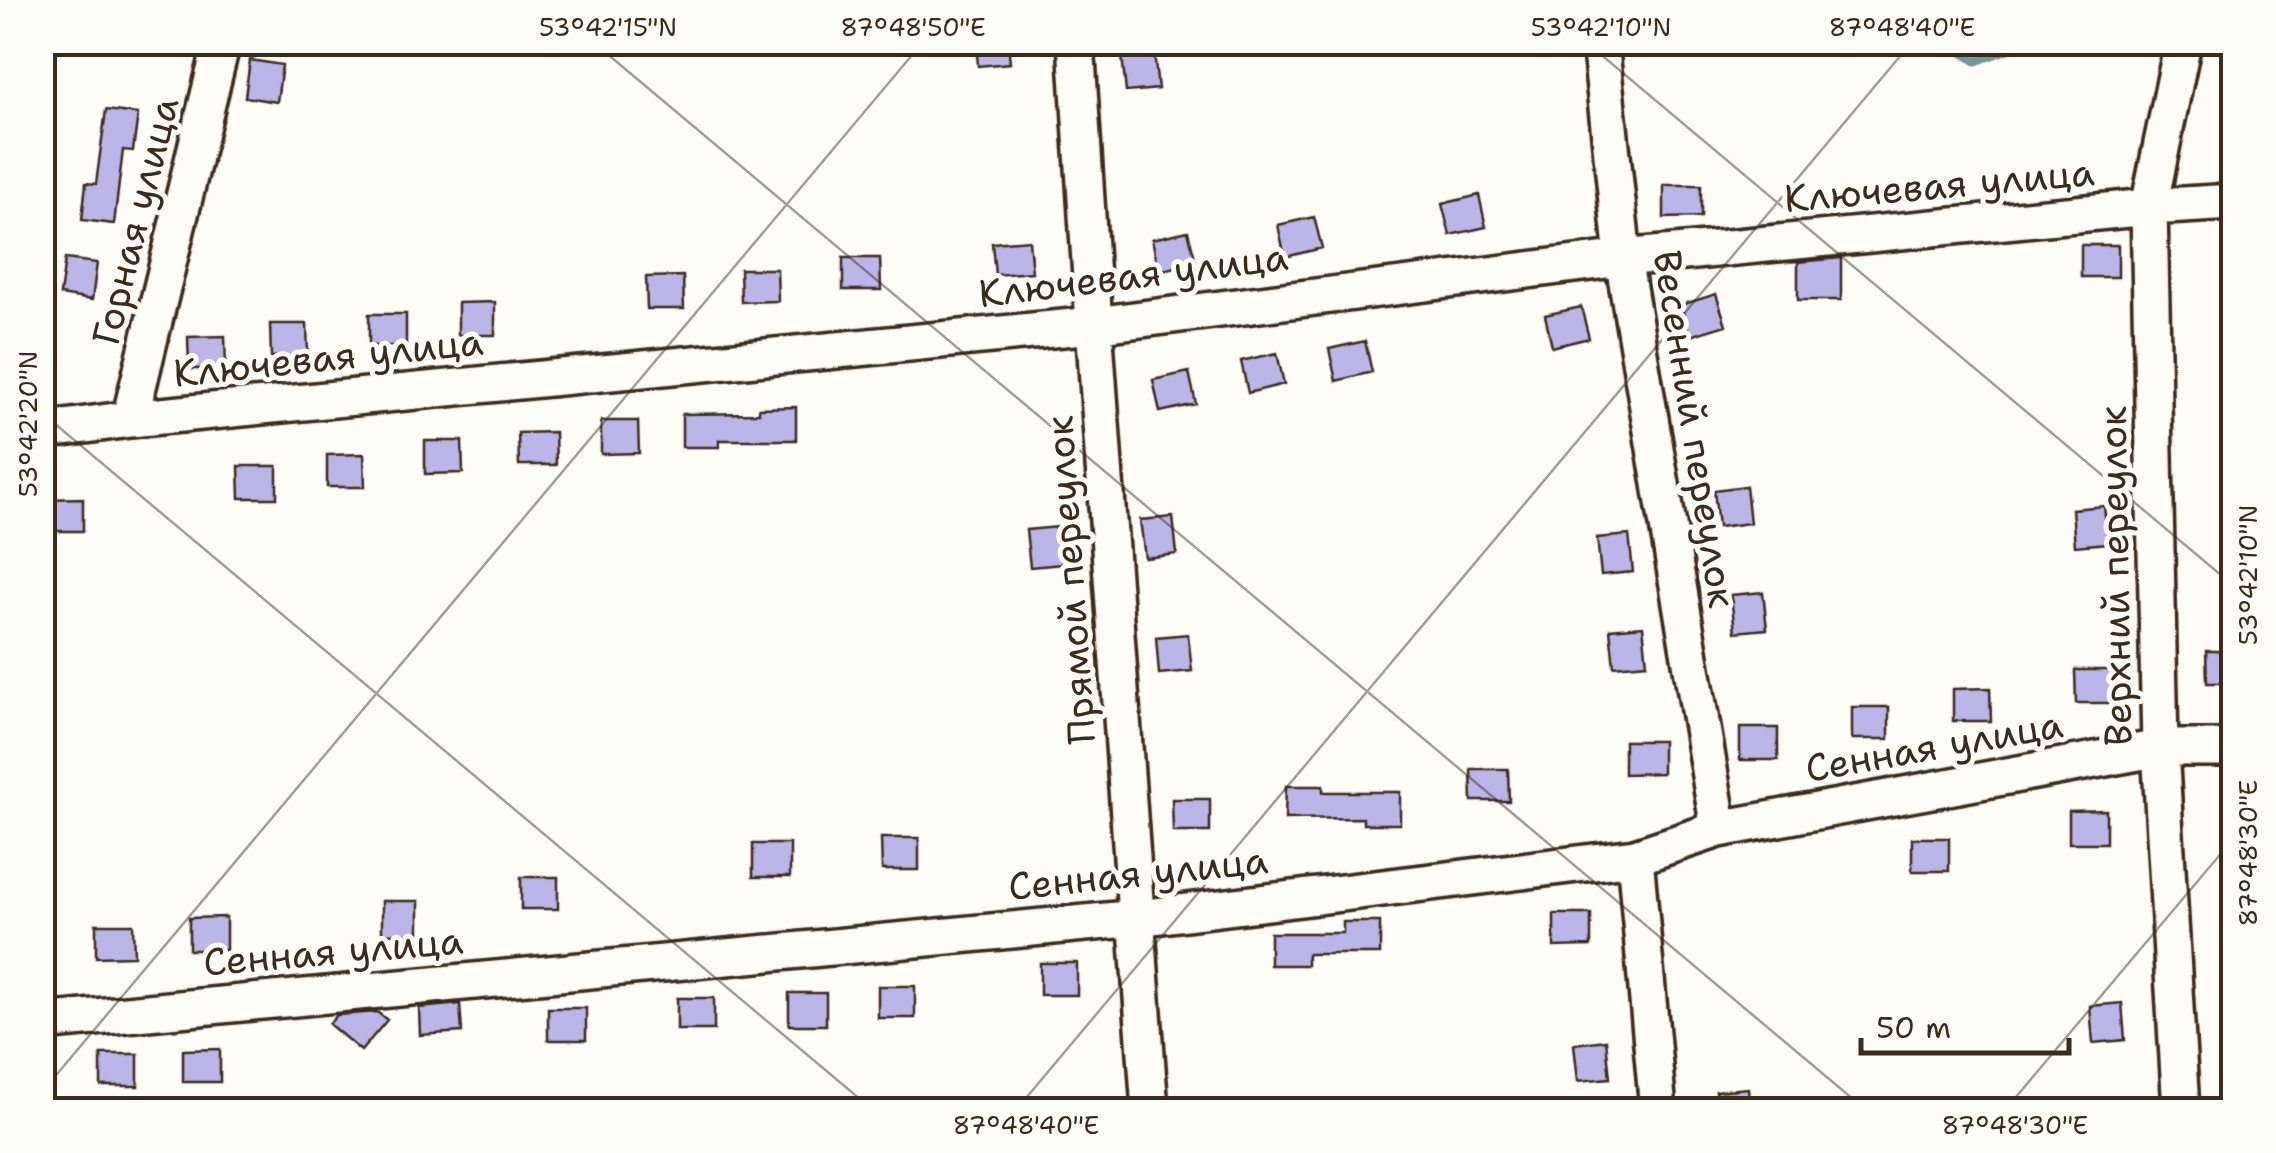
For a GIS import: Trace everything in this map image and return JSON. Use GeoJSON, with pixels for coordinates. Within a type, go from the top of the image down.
{"type":"FeatureCollection","features":[{"type":"Feature","properties":{"kind":"street","name":"Горная улица"},"geometry":{"type":"LineString","coordinates":[[130,419],[222,42]]}},
{"type":"Feature","properties":{"kind":"street","name":"Прямой переулок"},"geometry":{"type":"LineString","coordinates":[[1076,42],[1150,1110]]}},
{"type":"Feature","properties":{"kind":"street","name":"Весенний переулок"},"geometry":{"type":"LineString","coordinates":[[1600,42],[1623,258],[1719,828]]}},
{"type":"Feature","properties":{"kind":"street","name":"Верхний переулок"},"geometry":{"type":"LineString","coordinates":[[2181,1110],[2160,748],[2149,208],[2183,42]]}},
{"type":"Feature","properties":{"kind":"street","name":"Ключевая улица"},"geometry":{"type":"LineString","coordinates":[[42,431],[130,419],[1094,325],[1623,258],[2234,202]]}},
{"type":"Feature","properties":{"kind":"street","name":"Сенная улица"},"geometry":{"type":"LineString","coordinates":[[42,1022],[1138,918],[1636,856],[1719,828],[2160,748],[2234,748]]}},
{"type":"Feature","properties":{"kind":"street"},"geometry":{"type":"LineString","coordinates":[[1636,856],[1658,1110]]}},
{"type":"Feature","properties":{"kind":"building"},"geometry":{"type":"Polygon","coordinates":[[[976,42],[1008,42],[1010,63],[978,66],[976,42]]]}},
{"type":"Feature","properties":{"kind":"building"},"geometry":{"type":"Polygon","coordinates":[[[1154,52],[1158,89],[1126,92],[1122,56],[1154,52]]]}},
{"type":"Feature","properties":{"kind":"building"},"geometry":{"type":"Polygon","coordinates":[[[250,60],[282,65],[277,102],[245,97],[250,60]]]}},
{"type":"Feature","properties":{"kind":"building"},"geometry":{"type":"Polygon","coordinates":[[[106,110],[138,114],[133,151],[123,150],[114,224],[82,220],[86,183],[96,184],[106,110]]]}},
{"type":"Feature","properties":{"kind":"building"},"geometry":{"type":"Polygon","coordinates":[[[1664,185],[1701,185],[1701,217],[1664,218],[1664,185]]]}},
{"type":"Feature","properties":{"kind":"building"},"geometry":{"type":"Polygon","coordinates":[[[1479,195],[1486,227],[1450,235],[1442,204],[1479,195]]]}},
{"type":"Feature","properties":{"kind":"building"},"geometry":{"type":"Polygon","coordinates":[[[1314,217],[1322,248],[1285,257],[1278,225],[1314,217]]]}},
{"type":"Feature","properties":{"kind":"building"},"geometry":{"type":"Polygon","coordinates":[[[1188,231],[1196,262],[1159,271],[1152,239],[1188,231]]]}},
{"type":"Feature","properties":{"kind":"building"},"geometry":{"type":"Polygon","coordinates":[[[1029,240],[1032,272],[995,275],[992,243],[1029,240]]]}},
{"type":"Feature","properties":{"kind":"building"},"geometry":{"type":"Polygon","coordinates":[[[2081,245],[2118,245],[2118,277],[2081,277],[2081,245]]]}},
{"type":"Feature","properties":{"kind":"building"},"geometry":{"type":"Polygon","coordinates":[[[843,258],[880,258],[881,290],[843,290],[843,258]]]}},
{"type":"Feature","properties":{"kind":"building"},"geometry":{"type":"Polygon","coordinates":[[[1841,258],[1841,300],[1798,300],[1798,262],[1841,258]]]}},
{"type":"Feature","properties":{"kind":"building"},"geometry":{"type":"Polygon","coordinates":[[[65,259],[97,263],[92,300],[60,295],[65,259]]]}},
{"type":"Feature","properties":{"kind":"building"},"geometry":{"type":"Polygon","coordinates":[[[740,269],[777,269],[778,301],[741,302],[740,269]]]}},
{"type":"Feature","properties":{"kind":"building"},"geometry":{"type":"Polygon","coordinates":[[[683,276],[684,309],[647,309],[646,277],[683,276]]]}},
{"type":"Feature","properties":{"kind":"building"},"geometry":{"type":"Polygon","coordinates":[[[1716,294],[1726,325],[1690,336],[1681,305],[1716,294]]]}},
{"type":"Feature","properties":{"kind":"building"},"geometry":{"type":"Polygon","coordinates":[[[495,302],[495,335],[458,335],[458,303],[495,302]]]}},
{"type":"Feature","properties":{"kind":"building"},"geometry":{"type":"Polygon","coordinates":[[[1581,307],[1589,338],[1552,347],[1545,315],[1581,307]]]}},
{"type":"Feature","properties":{"kind":"building"},"geometry":{"type":"Polygon","coordinates":[[[369,314],[406,314],[406,346],[369,346],[369,314]]]}},
{"type":"Feature","properties":{"kind":"building"},"geometry":{"type":"Polygon","coordinates":[[[270,324],[307,324],[308,356],[271,357],[270,324]]]}},
{"type":"Feature","properties":{"kind":"building"},"geometry":{"type":"Polygon","coordinates":[[[225,336],[226,369],[189,369],[188,337],[225,336]]]}},
{"type":"Feature","properties":{"kind":"building"},"geometry":{"type":"Polygon","coordinates":[[[1365,341],[1372,372],[1336,381],[1329,349],[1365,341]]]}},
{"type":"Feature","properties":{"kind":"building"},"geometry":{"type":"Polygon","coordinates":[[[1277,353],[1284,384],[1248,393],[1241,361],[1277,353]]]}},
{"type":"Feature","properties":{"kind":"building"},"geometry":{"type":"Polygon","coordinates":[[[1189,372],[1196,404],[1160,412],[1153,380],[1189,372]]]}},
{"type":"Feature","properties":{"kind":"building"},"geometry":{"type":"Polygon","coordinates":[[[796,407],[796,440],[719,440],[719,447],[682,447],[682,414],[759,413],[759,408],[796,407]]]}},
{"type":"Feature","properties":{"kind":"building"},"geometry":{"type":"Polygon","coordinates":[[[601,421],[638,421],[639,453],[601,454],[601,421]]]}},
{"type":"Feature","properties":{"kind":"building"},"geometry":{"type":"Polygon","coordinates":[[[555,432],[556,465],[519,465],[518,433],[555,432]]]}},
{"type":"Feature","properties":{"kind":"building"},"geometry":{"type":"Polygon","coordinates":[[[425,441],[462,441],[463,473],[425,474],[425,441]]]}},
{"type":"Feature","properties":{"kind":"building"},"geometry":{"type":"Polygon","coordinates":[[[364,454],[365,487],[327,487],[327,455],[364,454]]]}},
{"type":"Feature","properties":{"kind":"building"},"geometry":{"type":"Polygon","coordinates":[[[239,466],[277,466],[277,498],[240,498],[239,466]]]}},
{"type":"Feature","properties":{"kind":"building"},"geometry":{"type":"Polygon","coordinates":[[[1746,486],[1750,523],[1718,527],[1714,490],[1746,486]]]}},
{"type":"Feature","properties":{"kind":"building"},"geometry":{"type":"Polygon","coordinates":[[[83,498],[83,531],[46,531],[46,499],[83,498]]]}},
{"type":"Feature","properties":{"kind":"building"},"geometry":{"type":"Polygon","coordinates":[[[2104,506],[2108,543],[2075,546],[2072,509],[2104,506]]]}},
{"type":"Feature","properties":{"kind":"building"},"geometry":{"type":"Polygon","coordinates":[[[1173,517],[1177,554],[1145,558],[1140,520],[1173,517]]]}},
{"type":"Feature","properties":{"kind":"building"},"geometry":{"type":"Polygon","coordinates":[[[1058,527],[1062,564],[1030,567],[1026,530],[1058,527]]]}},
{"type":"Feature","properties":{"kind":"building"},"geometry":{"type":"Polygon","coordinates":[[[1629,535],[1633,572],[1601,575],[1597,538],[1629,535]]]}},
{"type":"Feature","properties":{"kind":"building"},"geometry":{"type":"Polygon","coordinates":[[[1763,592],[1767,629],[1735,632],[1731,595],[1763,592]]]}},
{"type":"Feature","properties":{"kind":"building"},"geometry":{"type":"Polygon","coordinates":[[[1643,626],[1647,663],[1614,666],[1610,629],[1643,626]]]}},
{"type":"Feature","properties":{"kind":"building"},"geometry":{"type":"Polygon","coordinates":[[[1188,634],[1192,671],[1159,674],[1156,637],[1188,634]]]}},
{"type":"Feature","properties":{"kind":"building"},"geometry":{"type":"Polygon","coordinates":[[[2206,651],[2234,651],[2234,683],[2207,683],[2206,651]]]}},
{"type":"Feature","properties":{"kind":"building"},"geometry":{"type":"Polygon","coordinates":[[[2075,670],[2112,670],[2113,703],[2076,703],[2075,670]]]}},
{"type":"Feature","properties":{"kind":"building"},"geometry":{"type":"Polygon","coordinates":[[[1990,688],[1991,721],[1953,721],[1953,689],[1990,688]]]}},
{"type":"Feature","properties":{"kind":"building"},"geometry":{"type":"Polygon","coordinates":[[[1852,707],[1889,707],[1889,739],[1852,739],[1852,707]]]}},
{"type":"Feature","properties":{"kind":"building"},"geometry":{"type":"Polygon","coordinates":[[[1740,728],[1778,728],[1778,760],[1740,760],[1740,728]]]}},
{"type":"Feature","properties":{"kind":"building"},"geometry":{"type":"Polygon","coordinates":[[[1624,741],[1662,741],[1662,773],[1624,774],[1624,741]]]}},
{"type":"Feature","properties":{"kind":"building"},"geometry":{"type":"Polygon","coordinates":[[[1471,769],[1508,769],[1509,801],[1472,801],[1471,769]]]}},
{"type":"Feature","properties":{"kind":"building"},"geometry":{"type":"Polygon","coordinates":[[[1286,786],[1323,786],[1323,792],[1400,792],[1400,824],[1363,824],[1363,818],[1285,819],[1286,786]]]}},
{"type":"Feature","properties":{"kind":"building"},"geometry":{"type":"Polygon","coordinates":[[[1172,799],[1210,799],[1210,832],[1173,832],[1172,799]]]}},
{"type":"Feature","properties":{"kind":"building"},"geometry":{"type":"Polygon","coordinates":[[[2106,810],[2106,843],[2069,843],[2069,811],[2106,810]]]}},
{"type":"Feature","properties":{"kind":"building"},"geometry":{"type":"Polygon","coordinates":[[[881,838],[919,838],[919,870],[882,870],[881,838]]]}},
{"type":"Feature","properties":{"kind":"building"},"geometry":{"type":"Polygon","coordinates":[[[1912,838],[1949,838],[1949,871],[1912,871],[1912,838]]]}},
{"type":"Feature","properties":{"kind":"building"},"geometry":{"type":"Polygon","coordinates":[[[753,844],[790,844],[790,877],[753,877],[753,844]]]}},
{"type":"Feature","properties":{"kind":"building"},"geometry":{"type":"Polygon","coordinates":[[[521,877],[558,877],[558,909],[521,909],[521,877]]]}},
{"type":"Feature","properties":{"kind":"building"},"geometry":{"type":"Polygon","coordinates":[[[382,901],[419,901],[419,933],[382,934],[382,901]]]}},
{"type":"Feature","properties":{"kind":"building"},"geometry":{"type":"Polygon","coordinates":[[[1554,914],[1591,914],[1591,946],[1554,947],[1554,914]]]}},
{"type":"Feature","properties":{"kind":"building"},"geometry":{"type":"Polygon","coordinates":[[[226,917],[226,950],[189,950],[189,918],[226,917]]]}},
{"type":"Feature","properties":{"kind":"building"},"geometry":{"type":"Polygon","coordinates":[[[1343,922],[1380,922],[1380,954],[1307,954],[1307,965],[1270,965],[1270,933],[1343,933],[1343,922]]]}},
{"type":"Feature","properties":{"kind":"building"},"geometry":{"type":"Polygon","coordinates":[[[96,924],[133,924],[134,956],[96,957],[96,924]]]}},
{"type":"Feature","properties":{"kind":"building"},"geometry":{"type":"Polygon","coordinates":[[[1040,963],[1077,963],[1077,995],[1040,995],[1040,963]]]}},
{"type":"Feature","properties":{"kind":"building"},"geometry":{"type":"Polygon","coordinates":[[[878,986],[915,986],[915,1018],[878,1018],[878,986]]]}},
{"type":"Feature","properties":{"kind":"building"},"geometry":{"type":"Polygon","coordinates":[[[789,993],[826,993],[826,1025],[789,1025],[789,993]]]}},
{"type":"Feature","properties":{"kind":"building"},"geometry":{"type":"Polygon","coordinates":[[[677,998],[714,998],[714,1030],[677,1030],[677,998]]]}},
{"type":"Feature","properties":{"kind":"building"},"geometry":{"type":"Polygon","coordinates":[[[2122,1003],[2125,1040],[2093,1043],[2090,1006],[2122,1003]]]}},
{"type":"Feature","properties":{"kind":"building"},"geometry":{"type":"Polygon","coordinates":[[[460,1004],[462,1032],[420,1035],[419,1008],[460,1004]]]}},
{"type":"Feature","properties":{"kind":"building"},"geometry":{"type":"Polygon","coordinates":[[[548,1008],[586,1008],[586,1040],[548,1040],[548,1008]]]}},
{"type":"Feature","properties":{"kind":"building"},"geometry":{"type":"Polygon","coordinates":[[[377,1012],[387,1020],[361,1051],[329,1024],[337,1015],[377,1012]]]}},
{"type":"Feature","properties":{"kind":"building"},"geometry":{"type":"Polygon","coordinates":[[[1606,1040],[1610,1078],[1578,1081],[1574,1044],[1606,1040]]]}},
{"type":"Feature","properties":{"kind":"building"},"geometry":{"type":"Polygon","coordinates":[[[220,1049],[220,1082],[183,1082],[183,1050],[220,1049]]]}},
{"type":"Feature","properties":{"kind":"building"},"geometry":{"type":"Polygon","coordinates":[[[101,1054],[138,1054],[138,1086],[101,1086],[101,1054]]]}},
{"type":"Feature","properties":{"kind":"building"},"geometry":{"type":"Polygon","coordinates":[[[1748,1088],[1750,1110],[1718,1110],[1716,1091],[1748,1088]]]}},
{"type":"Feature","properties":{"kind":"waterway"},"geometry":{"type":"LineString","coordinates":[[1946,42],[1976,61],[2026,42]]}}]}
